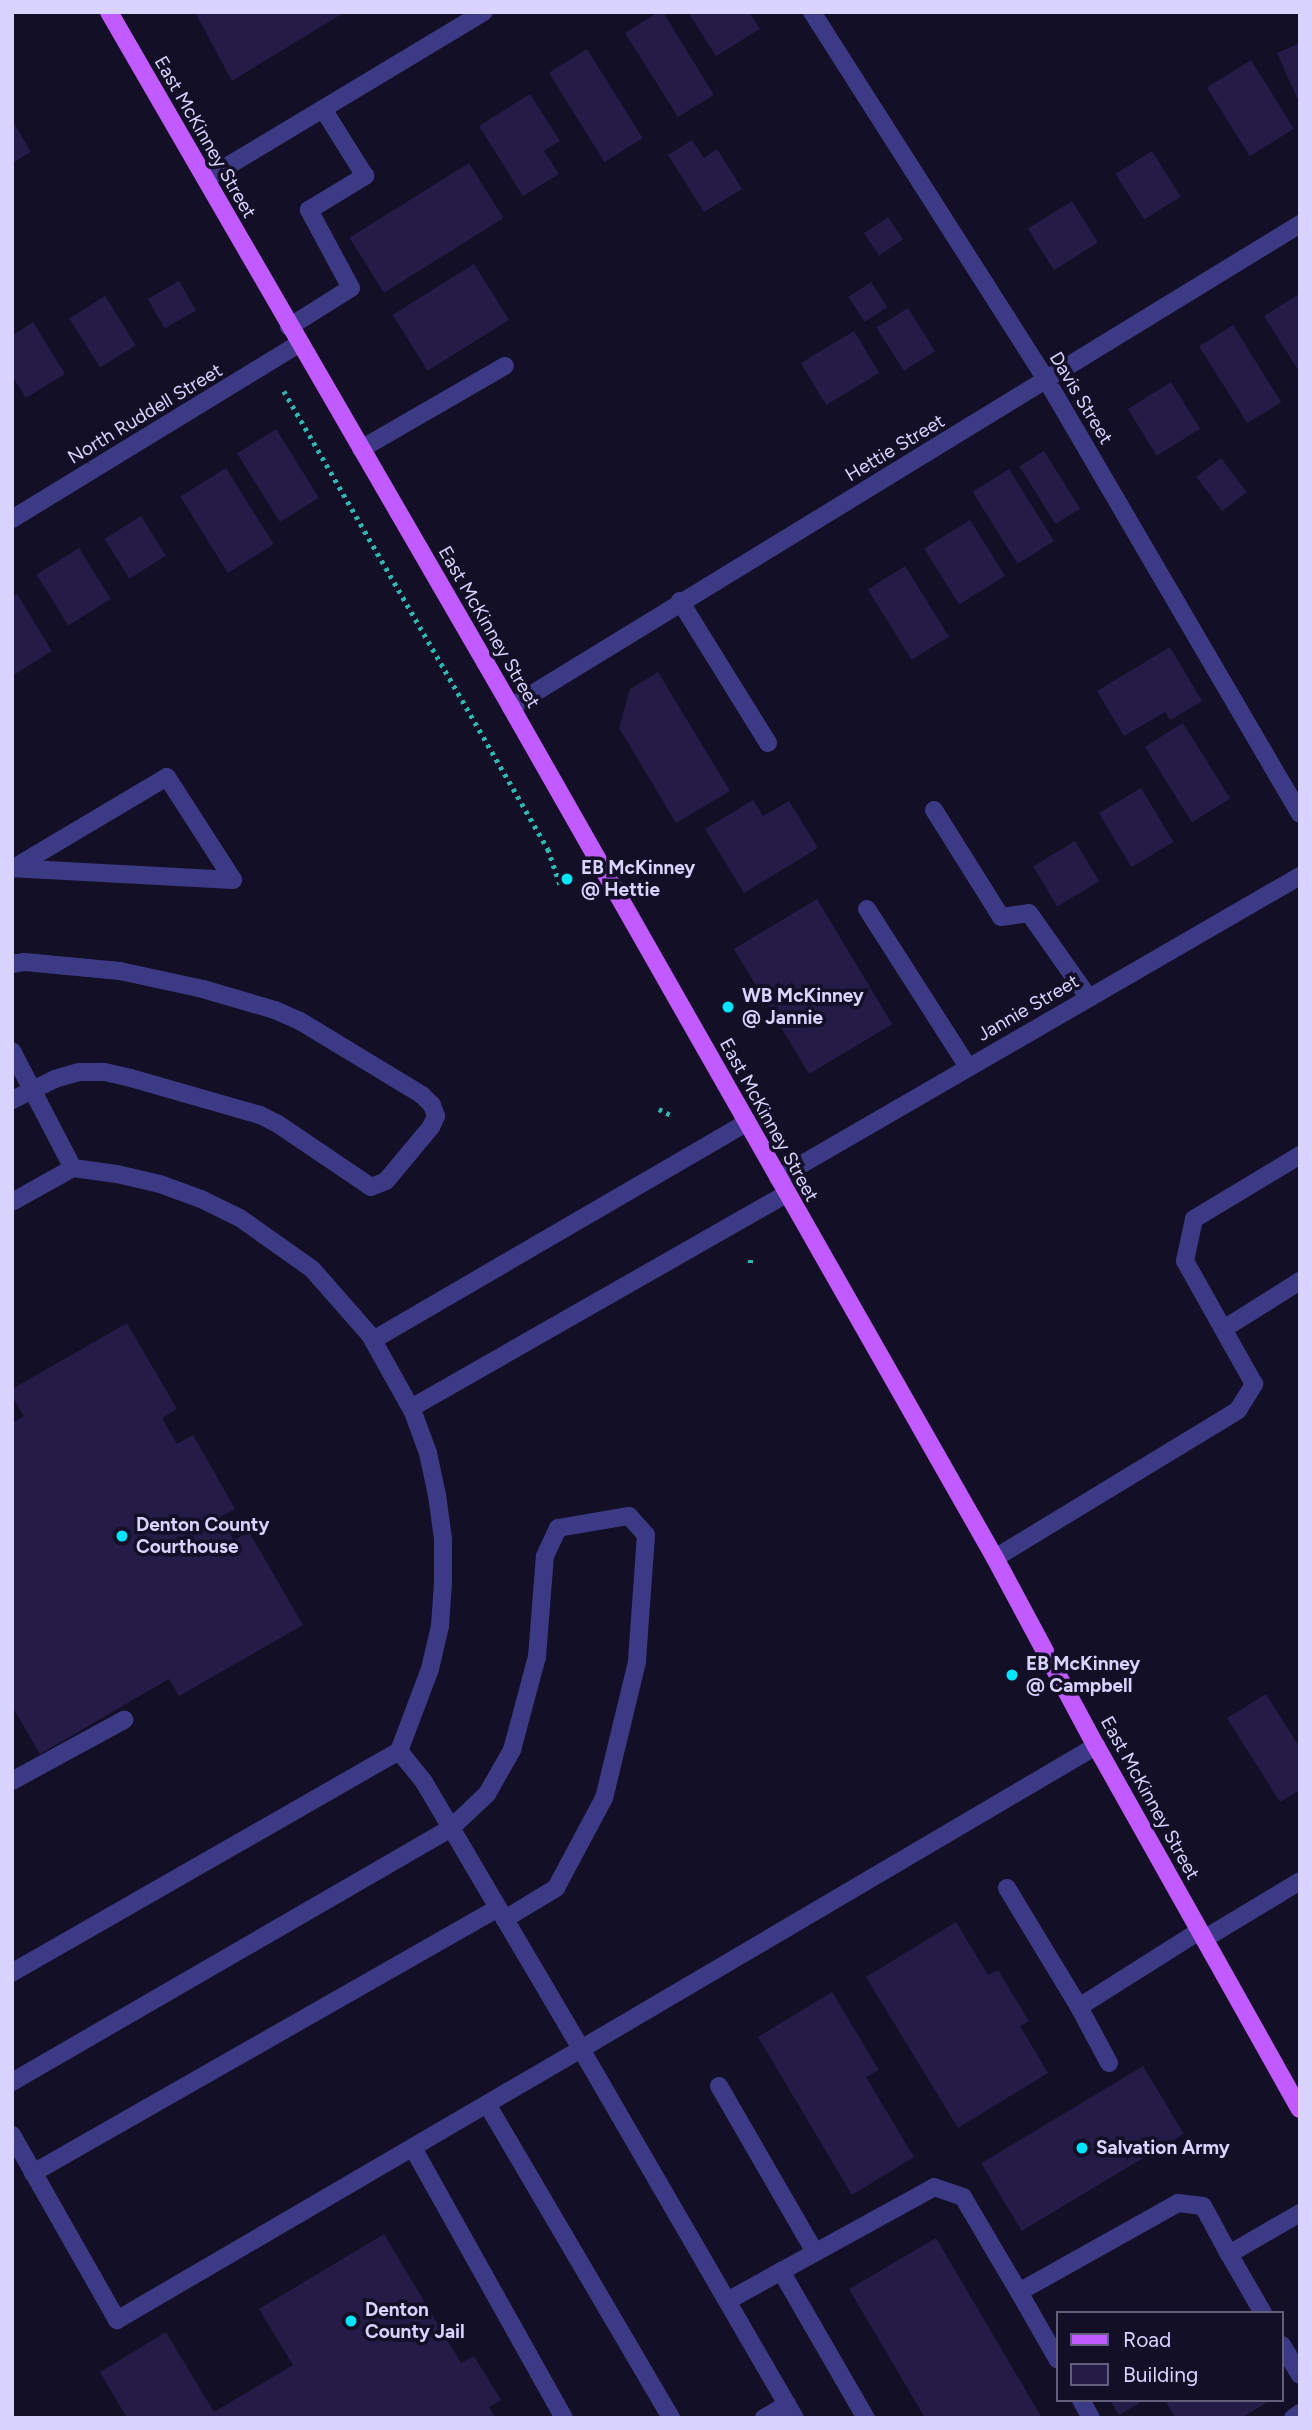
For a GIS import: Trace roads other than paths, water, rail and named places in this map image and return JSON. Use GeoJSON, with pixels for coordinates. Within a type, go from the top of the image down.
{"type":"FeatureCollection","features":[{"type":"Feature","properties":{"kind":"main road","name":"East McKinney Street"},"geometry":{"type":"LineString","coordinates":[[109,12],[289,327],[512,707],[995,1558],[1096,1746],[1300,2109]]}},
{"type":"Feature","properties":{"kind":"street"},"geometry":{"type":"LineString","coordinates":[[206,179],[484,12]]}},
{"type":"Feature","properties":{"kind":"street","name":"Davis Street"},"geometry":{"type":"LineString","coordinates":[[812,12],[1047,381],[1300,814]]}},
{"type":"Feature","properties":{"kind":"street"},"geometry":{"type":"LineString","coordinates":[[289,327],[351,288],[309,210],[365,176],[323,109]]}},
{"type":"Feature","properties":{"kind":"street","name":"Hettie Street"},"geometry":{"type":"LineString","coordinates":[[512,707],[680,601],[1047,381],[1300,224]]}},
{"type":"Feature","properties":{"kind":"street","name":"North Ruddell Street"},"geometry":{"type":"LineString","coordinates":[[12,519],[299,344]]}},
{"type":"Feature","properties":{"kind":"street"},"geometry":{"type":"LineString","coordinates":[[361,449],[505,366]]}},
{"type":"Feature","properties":{"kind":"street"},"geometry":{"type":"LineString","coordinates":[[680,601],[768,743]]}},
{"type":"Feature","properties":{"kind":"street"},"geometry":{"type":"LineString","coordinates":[[167,777],[233,880],[68,871],[13,868],[167,777]]}},
{"type":"Feature","properties":{"kind":"street"},"geometry":{"type":"LineString","coordinates":[[934,810],[1001,917],[1029,913],[1089,998]]}},
{"type":"Feature","properties":{"kind":"street","name":"Jannie Street"},"geometry":{"type":"LineString","coordinates":[[411,1408],[782,1186],[968,1067],[1300,876]]}},
{"type":"Feature","properties":{"kind":"street"},"geometry":{"type":"LineString","coordinates":[[867,909],[968,1067]]}},
{"type":"Feature","properties":{"kind":"street"},"geometry":{"type":"LineString","coordinates":[[12,964],[25,962],[120,971],[203,989],[275,1010],[300,1021],[422,1095],[432,1105],[436,1116],[386,1181],[371,1187],[278,1124],[191,1093],[91,1071],[55,1079],[12,1100]]}},
{"type":"Feature","properties":{"kind":"street"},"geometry":{"type":"LineString","coordinates":[[12,1051],[74,1168]]}},
{"type":"Feature","properties":{"kind":"street"},"geometry":{"type":"LineString","coordinates":[[373,1340],[747,1122]]}},
{"type":"Feature","properties":{"kind":"street"},"geometry":{"type":"LineString","coordinates":[[995,1558],[1238,1410],[1254,1384],[1225,1328],[1185,1261],[1194,1219],[1300,1155]]}},
{"type":"Feature","properties":{"kind":"street"},"geometry":{"type":"LineString","coordinates":[[12,1202],[74,1168],[160,1184],[240,1218],[312,1269],[343,1300],[373,1340],[411,1408],[428,1453],[438,1495],[443,1539],[440,1626],[430,1670],[399,1751],[12,1973]]}},
{"type":"Feature","properties":{"kind":"street"},"geometry":{"type":"LineString","coordinates":[[1225,1328],[1300,1281]]}},
{"type":"Feature","properties":{"kind":"street"},"geometry":{"type":"LineString","coordinates":[[12,2082],[451,1828],[487,1794],[512,1750],[537,1657],[545,1556],[558,1528],[629,1516],[646,1535],[637,1662],[604,1798],[556,1888],[501,1914],[33,2173]]}},
{"type":"Feature","properties":{"kind":"street"},"geometry":{"type":"LineString","coordinates":[[12,1782],[124,1720]]}},
{"type":"Feature","properties":{"kind":"street"},"geometry":{"type":"LineString","coordinates":[[12,2135],[117,2320],[1096,1746]]}},
{"type":"Feature","properties":{"kind":"street"},"geometry":{"type":"LineString","coordinates":[[399,1751],[424,1782],[791,2411],[764,2418]]}},
{"type":"Feature","properties":{"kind":"street"},"geometry":{"type":"LineString","coordinates":[[1079,2007],[1300,1881]]}},
{"type":"Feature","properties":{"kind":"street"},"geometry":{"type":"LineString","coordinates":[[1007,1888],[1079,2007],[1109,2063]]}},
{"type":"Feature","properties":{"kind":"street"},"geometry":{"type":"LineString","coordinates":[[719,2086],[815,2252]]}},
{"type":"Feature","properties":{"kind":"street"},"geometry":{"type":"LineString","coordinates":[[487,2104],[671,2418]]}},
{"type":"Feature","properties":{"kind":"street"},"geometry":{"type":"LineString","coordinates":[[412,2148],[564,2418]]}},
{"type":"Feature","properties":{"kind":"street"},"geometry":{"type":"LineString","coordinates":[[727,2301],[934,2187],[963,2197],[1056,2357]]}},
{"type":"Feature","properties":{"kind":"street"},"geometry":{"type":"LineString","coordinates":[[1019,2292],[1178,2203],[1203,2206],[1262,2311]]}},
{"type":"Feature","properties":{"kind":"street"},"geometry":{"type":"LineString","coordinates":[[1229,2254],[1300,2213]]}},
{"type":"Feature","properties":{"kind":"street"},"geometry":{"type":"LineString","coordinates":[[781,2270],[866,2418]]}},
{"type":"Feature","properties":{"kind":"street"},"geometry":{"type":"LineString","coordinates":[[1284,2348],[1300,2375]]}},
{"type":"Feature","properties":{"kind":"street"},"geometry":{"type":"LineString","coordinates":[[1082,2402],[1091,2418]]}},
{"type":"Feature","properties":{"kind":"street"},"geometry":{"type":"LineString","coordinates":[[1293,2418],[1300,2413]]}},
{"type":"Feature","properties":{"kind":"place","name":"EB McKinney @ Hettie"},"geometry":{"type":"Point","coordinates":[567,879]}},
{"type":"Feature","properties":{"kind":"place","name":"WB McKinney @ Jannie"},"geometry":{"type":"Point","coordinates":[728,1007]}},
{"type":"Feature","properties":{"kind":"place","name":"Denton County Courthouse"},"geometry":{"type":"Point","coordinates":[122,1536]}},
{"type":"Feature","properties":{"kind":"place","name":"EB McKinney @ Campbell"},"geometry":{"type":"Point","coordinates":[1012,1675]}},
{"type":"Feature","properties":{"kind":"place","name":"Salvation Army"},"geometry":{"type":"Point","coordinates":[1082,2148]}},
{"type":"Feature","properties":{"kind":"place","name":"Denton County Jail"},"geometry":{"type":"Point","coordinates":[351,2321]}}]}
